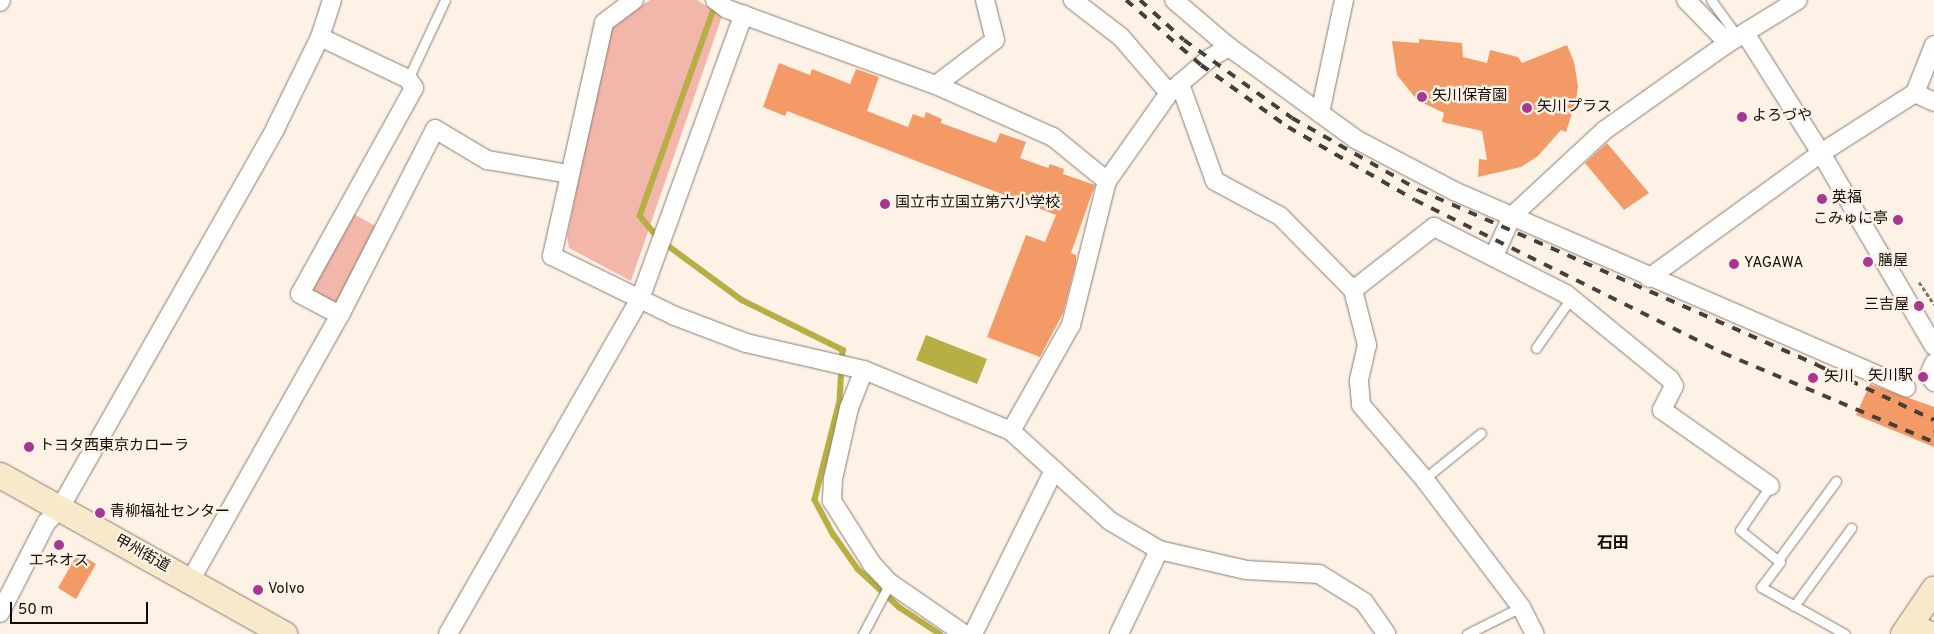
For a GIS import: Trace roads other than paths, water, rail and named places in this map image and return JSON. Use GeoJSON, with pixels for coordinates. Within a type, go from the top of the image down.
{"type":"FeatureCollection","features":[{"type":"Feature","properties":{"kind":"main road","name":"甲州街道"},"geometry":{"type":"LineString","coordinates":[[0,475],[285,634]]}},
{"type":"Feature","properties":{"kind":"main road"},"geometry":{"type":"LineString","coordinates":[[1914,631],[1934,588]]}},
{"type":"Feature","properties":{"kind":"street"},"geometry":{"type":"LineString","coordinates":[[0,613],[46,523],[60,508],[275,129],[320,37],[332,0]]}},
{"type":"Feature","properties":{"kind":"street"},"geometry":{"type":"LineString","coordinates":[[634,0],[604,23],[568,174],[552,256],[640,300],[746,343],[850,367],[1011,431],[1110,521],[1159,550],[1246,570],[1319,574],[1364,602],[1386,634]]}},
{"type":"Feature","properties":{"kind":"street"},"geometry":{"type":"LineString","coordinates":[[936,85],[995,40],[985,0]]}},
{"type":"Feature","properties":{"kind":"street"},"geometry":{"type":"LineString","coordinates":[[1073,0],[1121,37],[1175,88],[1215,181],[1280,216],[1353,290],[1367,345],[1359,381],[1361,405],[1424,479],[1521,607],[1534,634]]}},
{"type":"Feature","properties":{"kind":"street"},"geometry":{"type":"LineString","coordinates":[[1174,0],[1228,48],[1357,140],[1401,164],[1649,278],[1906,388]]}},
{"type":"Feature","properties":{"kind":"street"},"geometry":{"type":"LineString","coordinates":[[1320,114],[1344,0]]}},
{"type":"Feature","properties":{"kind":"street"},"geometry":{"type":"LineString","coordinates":[[1686,0],[1737,38],[1821,153],[1934,346]]}},
{"type":"Feature","properties":{"kind":"street"},"geometry":{"type":"LineString","coordinates":[[1494,256],[1512,216],[1605,130],[1737,38],[1798,0]]}},
{"type":"Feature","properties":{"kind":"street"},"geometry":{"type":"LineString","coordinates":[[721,5],[936,85],[1054,137],[1107,181]]}},
{"type":"Feature","properties":{"kind":"street"},"geometry":{"type":"LineString","coordinates":[[448,634],[640,300],[744,14]]}},
{"type":"Feature","properties":{"kind":"street"},"geometry":{"type":"LineString","coordinates":[[320,37],[408,79],[414,88],[300,294],[340,315]]}},
{"type":"Feature","properties":{"kind":"street"},"geometry":{"type":"LineString","coordinates":[[1649,278],[1821,153],[1915,93],[1934,45]]}},
{"type":"Feature","properties":{"kind":"street"},"geometry":{"type":"LineString","coordinates":[[1011,431],[1071,325],[1107,181],[1175,88],[1228,48]]}},
{"type":"Feature","properties":{"kind":"street"},"geometry":{"type":"LineString","coordinates":[[1915,93],[1934,102]]}},
{"type":"Feature","properties":{"kind":"street"},"geometry":{"type":"LineString","coordinates":[[190,581],[340,315],[436,129],[487,160],[568,174]]}},
{"type":"Feature","properties":{"kind":"street"},"geometry":{"type":"LineString","coordinates":[[1353,290],[1434,227],[1494,256],[1571,298],[1670,379],[1674,386],[1662,410],[1770,486]]}},
{"type":"Feature","properties":{"kind":"street"},"geometry":{"type":"LineString","coordinates":[[1934,363],[1929,375],[1934,382]]}},
{"type":"Feature","properties":{"kind":"street"},"geometry":{"type":"LineString","coordinates":[[850,367],[849,408],[833,479],[832,501],[872,564],[889,585],[964,634]]}},
{"type":"Feature","properties":{"kind":"street"},"geometry":{"type":"LineString","coordinates":[[973,634],[1054,470]]}},
{"type":"Feature","properties":{"kind":"street"},"geometry":{"type":"LineString","coordinates":[[1119,634],[1159,550]]}},
{"type":"Feature","properties":{"kind":"lane"},"geometry":{"type":"LineString","coordinates":[[408,79],[445,0]]}},
{"type":"Feature","properties":{"kind":"lane"},"geometry":{"type":"LineString","coordinates":[[1711,0],[1737,38]]}},
{"type":"Feature","properties":{"kind":"lane"},"geometry":{"type":"LineString","coordinates":[[1536,348],[1571,298]]}},
{"type":"Feature","properties":{"kind":"lane"},"geometry":{"type":"LineString","coordinates":[[1424,479],[1481,433]]}},
{"type":"Feature","properties":{"kind":"lane"},"geometry":{"type":"LineString","coordinates":[[1836,481],[1778,560],[1761,587],[1845,634]]}},
{"type":"Feature","properties":{"kind":"lane"},"geometry":{"type":"LineString","coordinates":[[1770,486],[1740,530],[1778,560]]}},
{"type":"Feature","properties":{"kind":"lane"},"geometry":{"type":"LineString","coordinates":[[1794,606],[1851,528]]}},
{"type":"Feature","properties":{"kind":"lane"},"geometry":{"type":"LineString","coordinates":[[863,634],[889,585]]}},
{"type":"Feature","properties":{"kind":"lane"},"geometry":{"type":"LineString","coordinates":[[1467,634],[1521,607]]}},
{"type":"Feature","properties":{"kind":"waterway"},"geometry":{"type":"LineString","coordinates":[[716,4],[640,216],[659,239],[742,300],[843,350],[840,401],[815,500],[834,535],[858,569],[899,607],[940,634]]}},
{"type":"Feature","properties":{"kind":"railway"},"geometry":{"type":"LineString","coordinates":[[1126,0],[1201,65],[1288,127],[1415,200],[1723,353],[1934,442]]}},
{"type":"Feature","properties":{"kind":"railway"},"geometry":{"type":"LineString","coordinates":[[1140,0],[1184,40],[1292,118],[1419,190],[1817,365],[1934,420]]}},
{"type":"Feature","properties":{"kind":"place","name":"矢川保育園"},"geometry":{"type":"Point","coordinates":[1422,97]}},
{"type":"Feature","properties":{"kind":"place","name":"矢川プラス"},"geometry":{"type":"Point","coordinates":[1527,108]}},
{"type":"Feature","properties":{"kind":"place","name":"よろづや"},"geometry":{"type":"Point","coordinates":[1742,117]}},
{"type":"Feature","properties":{"kind":"place","name":"英福"},"geometry":{"type":"Point","coordinates":[1822,199]}},
{"type":"Feature","properties":{"kind":"place","name":"国立市立国立第六小学校"},"geometry":{"type":"Point","coordinates":[885,204]}},
{"type":"Feature","properties":{"kind":"place","name":"こみゅに亭"},"geometry":{"type":"Point","coordinates":[1898,220]}},
{"type":"Feature","properties":{"kind":"place","name":"膳屋"},"geometry":{"type":"Point","coordinates":[1868,262]}},
{"type":"Feature","properties":{"kind":"place","name":"YAGAWA"},"geometry":{"type":"Point","coordinates":[1734,264]}},
{"type":"Feature","properties":{"kind":"place","name":"三吉屋"},"geometry":{"type":"Point","coordinates":[1919,306]}},
{"type":"Feature","properties":{"kind":"place","name":"矢川駅"},"geometry":{"type":"Point","coordinates":[1923,377]}},
{"type":"Feature","properties":{"kind":"place","name":"矢川"},"geometry":{"type":"Point","coordinates":[1813,378]}},
{"type":"Feature","properties":{"kind":"place","name":"トヨタ西東京カローラ"},"geometry":{"type":"Point","coordinates":[29,447]}},
{"type":"Feature","properties":{"kind":"place","name":"青柳福祉センター"},"geometry":{"type":"Point","coordinates":[100,513]}},
{"type":"Feature","properties":{"kind":"place","name":"エネオス"},"geometry":{"type":"Point","coordinates":[59,545]}},
{"type":"Feature","properties":{"kind":"place","name":"Volvo"},"geometry":{"type":"Point","coordinates":[258,590]}},
{"type":"Feature","properties":{"kind":"district","name":"石田"},"geometry":{"type":"Point","coordinates":[1613,544]}}]}
